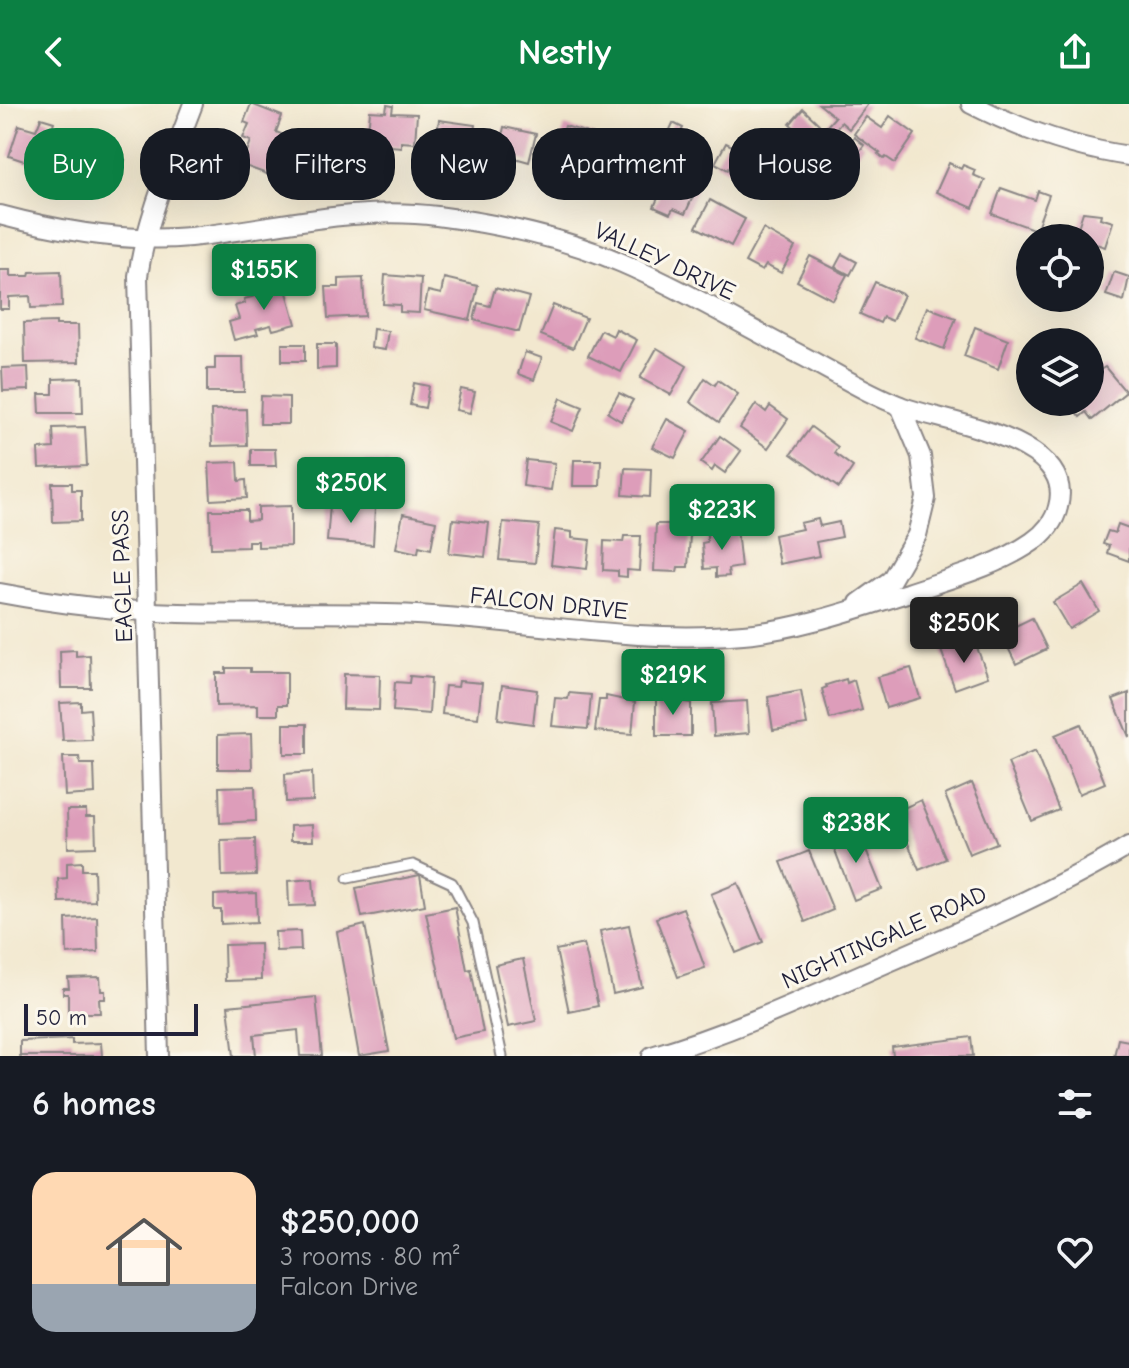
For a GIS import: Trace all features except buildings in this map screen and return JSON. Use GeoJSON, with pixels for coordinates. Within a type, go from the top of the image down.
{"type":"FeatureCollection","features":[{"type":"Feature","properties":{"kind":"street","name":"EAGLE PASS"},"geometry":{"type":"LineString","coordinates":[[159,1056],[138,276],[147,237],[193,104]]}},
{"type":"Feature","properties":{"kind":"street"},"geometry":{"type":"LineString","coordinates":[[971,104],[1057,139],[1129,156]]}},
{"type":"Feature","properties":{"kind":"street","name":"VALLEY DRIVE"},"geometry":{"type":"LineString","coordinates":[[0,215],[113,236],[186,238],[358,215],[428,214],[491,224],[562,241],[617,261],[900,406],[1004,437],[1034,451],[1053,471],[1059,485],[1059,505]]}},
{"type":"Feature","properties":{"kind":"street"},"geometry":{"type":"LineString","coordinates":[[847,612],[891,580],[917,535],[926,498],[921,456],[900,406]]}},
{"type":"Feature","properties":{"kind":"street","name":"FALCON DRIVE"},"geometry":{"type":"LineString","coordinates":[[0,593],[119,610],[181,613],[344,611],[427,615],[655,638],[751,634],[847,612],[969,572],[1037,539],[1049,526],[1059,505]]}},
{"type":"Feature","properties":{"kind":"street","name":"NIGHTINGALE ROAD"},"geometry":{"type":"LineString","coordinates":[[652,1056],[727,1032],[986,919],[1129,846]]}},
{"type":"Feature","properties":{"kind":"lane"},"geometry":{"type":"LineString","coordinates":[[348,878],[413,865],[452,883],[473,923],[502,1056]]}}]}
